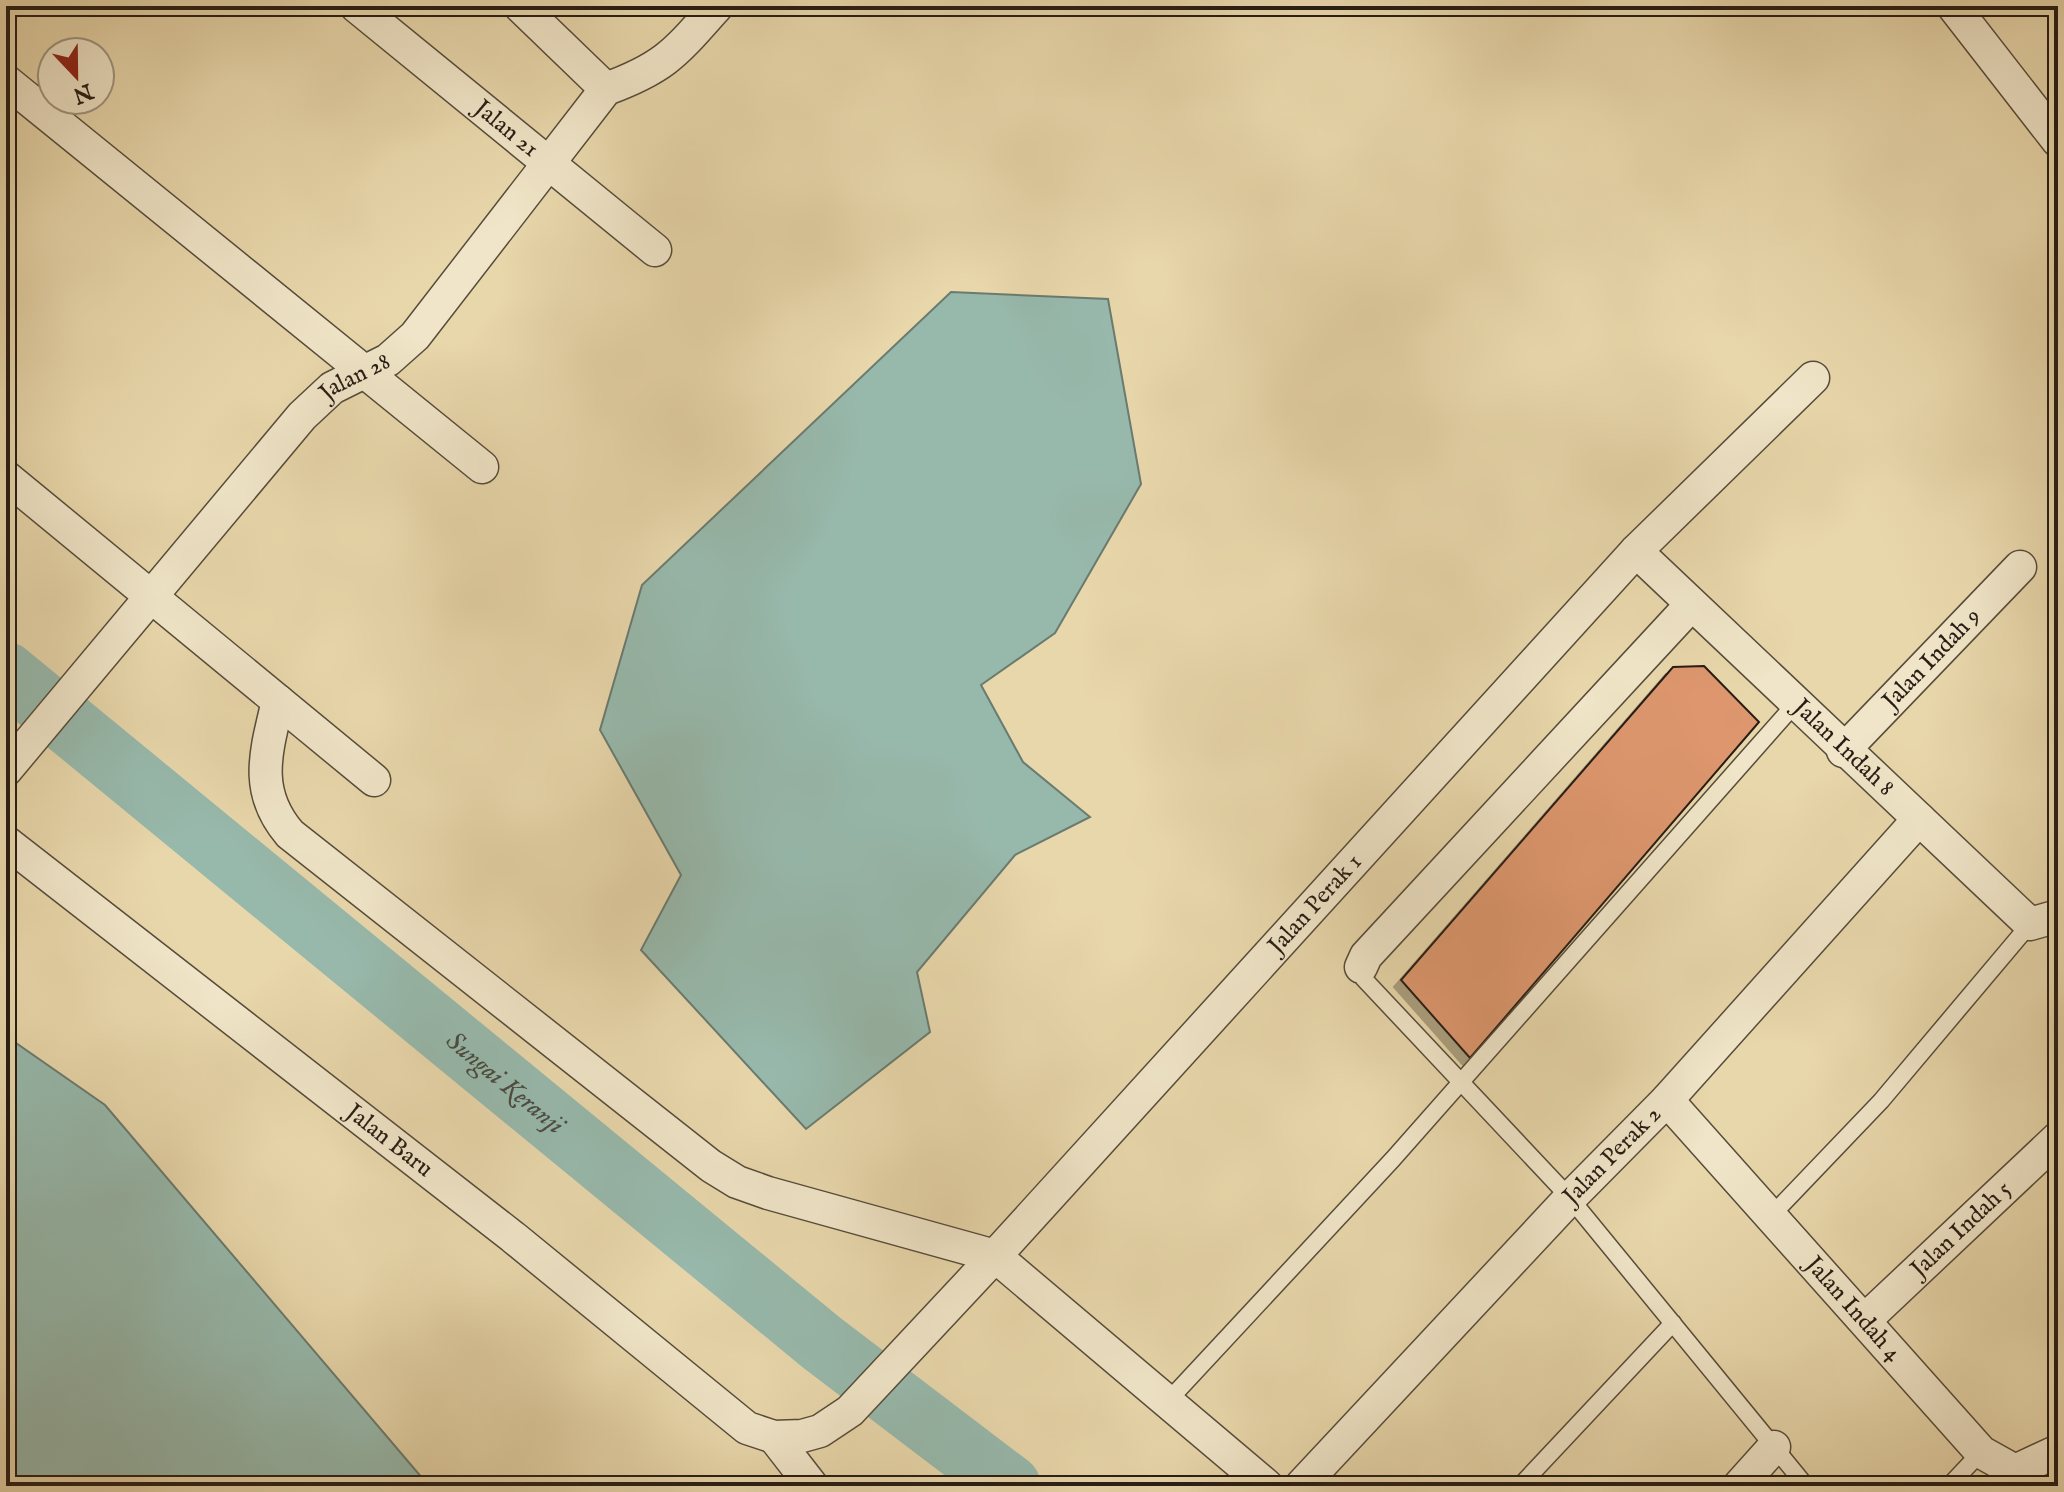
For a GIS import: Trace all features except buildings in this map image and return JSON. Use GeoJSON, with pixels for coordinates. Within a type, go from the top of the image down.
{"type":"FeatureCollection","features":[{"type":"Feature","properties":{"kind":"street","name":"Jalan 21"},"geometry":{"type":"LineString","coordinates":[[356,6],[655,250]]}},
{"type":"Feature","properties":{"kind":"street"},"geometry":{"type":"LineString","coordinates":[[520,6],[606,89],[643,75],[670,59],[717,6]]}},
{"type":"Feature","properties":{"kind":"street"},"geometry":{"type":"LineString","coordinates":[[1953,6],[2058,141]]}},
{"type":"Feature","properties":{"kind":"street"},"geometry":{"type":"LineString","coordinates":[[6,81],[482,467]]}},
{"type":"Feature","properties":{"kind":"street","name":"Jalan 28"},"geometry":{"type":"LineString","coordinates":[[13,762],[302,416],[332,388],[388,360],[415,336],[552,164],[606,89]]}},
{"type":"Feature","properties":{"kind":"street","name":"Jalan Perak 1"},"geometry":{"type":"LineString","coordinates":[[995,1256],[1636,551],[1813,378]]}},
{"type":"Feature","properties":{"kind":"street"},"geometry":{"type":"LineString","coordinates":[[6,477],[374,780]]}},
{"type":"Feature","properties":{"kind":"street","name":"Jalan Indah 8"},"geometry":{"type":"LineString","coordinates":[[1636,551],[1843,751],[1919,819],[2044,920]]}},
{"type":"Feature","properties":{"kind":"street","name":"Jalan Indah 9"},"geometry":{"type":"LineString","coordinates":[[1843,751],[2020,567]]}},
{"type":"Feature","properties":{"kind":"street"},"geometry":{"type":"LineString","coordinates":[[1361,967],[1366,956],[1691,605]]}},
{"type":"Feature","properties":{"kind":"street"},"geometry":{"type":"LineString","coordinates":[[278,701],[265,753],[267,797],[274,815],[290,834],[711,1166],[737,1182],[768,1193],[995,1256],[1267,1486]]}},
{"type":"Feature","properties":{"kind":"street","name":"Jalan Perak 2"},"geometry":{"type":"LineString","coordinates":[[1301,1486],[1570,1198],[1667,1100],[1919,819]]}},
{"type":"Feature","properties":{"kind":"street","name":"Jalan Baru"},"geometry":{"type":"LineString","coordinates":[[6,842],[513,1237],[747,1428],[774,1437],[812,1486]]}},
{"type":"Feature","properties":{"kind":"street","name":"Jalan Indah 4"},"geometry":{"type":"LineString","coordinates":[[1667,1100],[1981,1452],[2019,1478],[2058,1451]]}},
{"type":"Feature","properties":{"kind":"street","name":"Jalan Indah 5"},"geometry":{"type":"LineString","coordinates":[[1865,1320],[2058,1138]]}},
{"type":"Feature","properties":{"kind":"street"},"geometry":{"type":"LineString","coordinates":[[774,1437],[820,1431],[850,1411],[995,1256]]}},
{"type":"Feature","properties":{"kind":"street"},"geometry":{"type":"LineString","coordinates":[[1739,1486],[1774,1447]]}},
{"type":"Feature","properties":{"kind":"lane"},"geometry":{"type":"LineString","coordinates":[[1168,1401],[1393,1159],[1795,704]]}},
{"type":"Feature","properties":{"kind":"lane"},"geometry":{"type":"LineString","coordinates":[[1771,1216],[1881,1101],[2044,920]]}},
{"type":"Feature","properties":{"kind":"lane"},"geometry":{"type":"LineString","coordinates":[[1361,967],[1364,979],[1462,1079],[1570,1198],[1806,1486]]}},
{"type":"Feature","properties":{"kind":"lane"},"geometry":{"type":"LineString","coordinates":[[1520,1486],[1673,1323]]}},
{"type":"Feature","properties":{"kind":"lane"},"geometry":{"type":"LineString","coordinates":[[1949,1486],[1981,1452]]}},
{"type":"Feature","properties":{"kind":"shaded area"},"geometry":{"type":"Polygon","coordinates":[[[951,292],[1108,299],[1141,484],[1055,633],[981,685],[1023,762],[1090,817],[1015,855],[917,972],[930,1032],[806,1129],[641,950],[681,875],[600,730],[642,585],[951,292]]]}},
{"type":"Feature","properties":{"kind":"shaded area"},"geometry":{"type":"Polygon","coordinates":[[[6,1036],[105,1105],[429,1486],[6,1486],[6,1036]]]}},
{"type":"Feature","properties":{"kind":"waterway","name":"Sungai Keranji"},"geometry":{"type":"LineString","coordinates":[[6,673],[822,1343],[1010,1486]]}}]}
